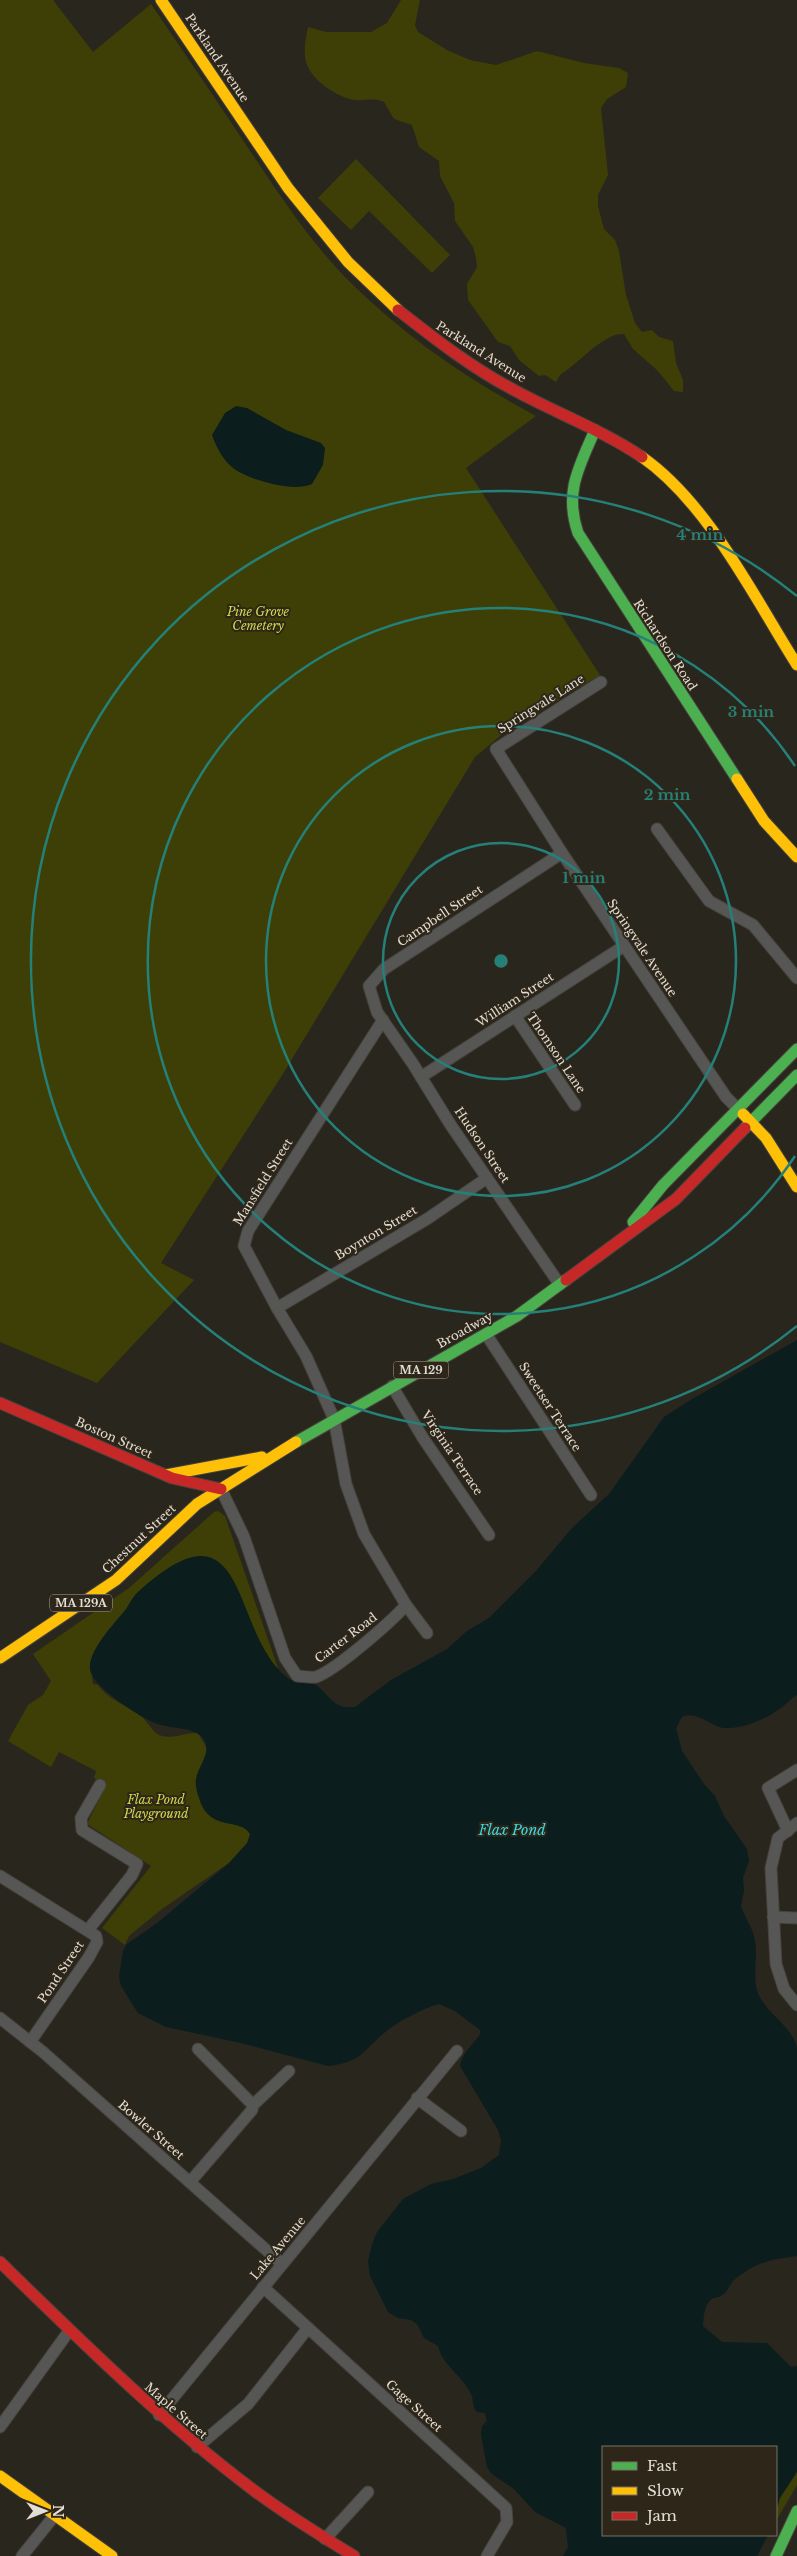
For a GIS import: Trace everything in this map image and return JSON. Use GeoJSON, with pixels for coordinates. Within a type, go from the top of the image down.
{"type":"FeatureCollection","features":[{"type":"Feature","properties":{"kind":"main road","name":"Parkland Avenue"},"geometry":{"type":"LineString","coordinates":[[161,0],[303,209],[341,255],[373,288],[414,325],[460,359],[513,390],[644,456],[688,498],[712,529],[797,665]]}},
{"type":"Feature","properties":{"kind":"main road","name":"Richardson Road"},"geometry":{"type":"LineString","coordinates":[[595,430],[571,490],[570,512],[578,533],[764,821],[797,857]]}},
{"type":"Feature","properties":{"kind":"main road","name":"Broadway"},"geometry":{"type":"LineString","coordinates":[[613,1245],[663,1185],[797,1049]]}},
{"type":"Feature","properties":{"kind":"main road","name":"Broadway"},"geometry":{"type":"LineString","coordinates":[[221,1489],[334,1419],[517,1316],[676,1199],[797,1075]]}},
{"type":"Feature","properties":{"kind":"main road"},"geometry":{"type":"LineString","coordinates":[[738,1109],[766,1138],[797,1187]]}},
{"type":"Feature","properties":{"kind":"main road","name":"Boston Street"},"geometry":{"type":"LineString","coordinates":[[0,1403],[166,1475],[192,1484],[221,1489]]}},
{"type":"Feature","properties":{"kind":"main road","name":"MA 129"},"geometry":{"type":"LineString","coordinates":[[166,1475],[221,1466],[280,1453]]}},
{"type":"Feature","properties":{"kind":"main road","name":"Chestnut Street"},"geometry":{"type":"LineString","coordinates":[[3,1652],[116,1580],[189,1511],[221,1489]]}},
{"type":"Feature","properties":{"kind":"main road","name":"Maple Street"},"geometry":{"type":"LineString","coordinates":[[3,2270],[197,2447],[264,2498],[354,2556]]}},
{"type":"Feature","properties":{"kind":"main road"},"geometry":{"type":"LineString","coordinates":[[0,2476],[112,2556]]}},
{"type":"Feature","properties":{"kind":"main road"},"geometry":{"type":"LineString","coordinates":[[776,2556],[797,2511]]}},
{"type":"Feature","properties":{"kind":"street","name":"Springvale Lane"},"geometry":{"type":"LineString","coordinates":[[496,749],[601,682]]}},
{"type":"Feature","properties":{"kind":"street","name":"Springvale Avenue"},"geometry":{"type":"LineString","coordinates":[[496,749],[624,946],[726,1097],[738,1109]]}},
{"type":"Feature","properties":{"kind":"street"},"geometry":{"type":"LineString","coordinates":[[657,830],[708,902],[753,925],[797,978]]}},
{"type":"Feature","properties":{"kind":"street","name":"Campbell Street"},"geometry":{"type":"LineString","coordinates":[[383,1020],[369,992],[369,986],[376,976],[562,853]]}},
{"type":"Feature","properties":{"kind":"street","name":"William Street"},"geometry":{"type":"LineString","coordinates":[[421,1077],[624,946]]}},
{"type":"Feature","properties":{"kind":"street","name":"Thomson Lane"},"geometry":{"type":"LineString","coordinates":[[515,1016],[575,1104]]}},
{"type":"Feature","properties":{"kind":"street","name":"Hudson Street"},"geometry":{"type":"LineString","coordinates":[[383,1020],[560,1285]]}},
{"type":"Feature","properties":{"kind":"street","name":"Mansfield Street"},"geometry":{"type":"LineString","coordinates":[[334,1419],[306,1356],[246,1251],[245,1240],[383,1020]]}},
{"type":"Feature","properties":{"kind":"street","name":"Boynton Street"},"geometry":{"type":"LineString","coordinates":[[277,1308],[427,1219],[487,1178]]}},
{"type":"Feature","properties":{"kind":"street","name":"Sweetser Terrace"},"geometry":{"type":"LineString","coordinates":[[486,1334],[591,1495]]}},
{"type":"Feature","properties":{"kind":"street","name":"Virginia Terrace"},"geometry":{"type":"LineString","coordinates":[[392,1386],[423,1438],[489,1535]]}},
{"type":"Feature","properties":{"kind":"street"},"geometry":{"type":"LineString","coordinates":[[334,1419],[346,1484],[364,1534],[406,1606],[427,1633]]}},
{"type":"Feature","properties":{"kind":"street","name":"Carter Road"},"geometry":{"type":"LineString","coordinates":[[221,1489],[244,1537],[285,1658],[297,1676],[316,1677],[342,1661],[396,1617],[406,1606]]}},
{"type":"Feature","properties":{"kind":"street"},"geometry":{"type":"LineString","coordinates":[[788,1831],[768,1788],[797,1770]]}},
{"type":"Feature","properties":{"kind":"street"},"geometry":{"type":"LineString","coordinates":[[88,1930],[132,1875],[137,1864],[82,1830],[81,1818],[100,1785]]}},
{"type":"Feature","properties":{"kind":"street"},"geometry":{"type":"LineString","coordinates":[[797,1824],[778,1838],[771,1868],[773,1918],[780,1980],[797,2005]]}},
{"type":"Feature","properties":{"kind":"street","name":"Pond Street"},"geometry":{"type":"LineString","coordinates":[[0,1876],[96,1936],[94,1949],[30,2042]]}},
{"type":"Feature","properties":{"kind":"street"},"geometry":{"type":"LineString","coordinates":[[773,1918],[797,1918]]}},
{"type":"Feature","properties":{"kind":"street","name":"Bowler Street"},"geometry":{"type":"LineString","coordinates":[[0,2018],[30,2042],[282,2264]]}},
{"type":"Feature","properties":{"kind":"street"},"geometry":{"type":"LineString","coordinates":[[198,2048],[253,2105]]}},
{"type":"Feature","properties":{"kind":"street","name":"Lake Avenue"},"geometry":{"type":"LineString","coordinates":[[159,2414],[457,2051]]}},
{"type":"Feature","properties":{"kind":"street"},"geometry":{"type":"LineString","coordinates":[[190,2182],[252,2110],[253,2105],[289,2071]]}},
{"type":"Feature","properties":{"kind":"street"},"geometry":{"type":"LineString","coordinates":[[417,2098],[461,2131]]}},
{"type":"Feature","properties":{"kind":"street","name":"Gage Street"},"geometry":{"type":"LineString","coordinates":[[263,2287],[506,2508],[507,2522],[487,2556]]}},
{"type":"Feature","properties":{"kind":"street"},"geometry":{"type":"LineString","coordinates":[[197,2447],[248,2404],[308,2328]]}},
{"type":"Feature","properties":{"kind":"street"},"geometry":{"type":"LineString","coordinates":[[0,2427],[70,2331]]}},
{"type":"Feature","properties":{"kind":"street"},"geometry":{"type":"LineString","coordinates":[[325,2539],[368,2492]]}},
{"type":"Feature","properties":{"kind":"street"},"geometry":{"type":"LineString","coordinates":[[22,2556],[55,2515]]}},
{"type":"Feature","properties":{"kind":"green space","name":"Pine Grove Cemetery"},"geometry":{"type":"Polygon","coordinates":[[[0,0],[53,0],[93,52],[151,4],[282,198],[334,266],[370,301],[414,338],[461,372],[536,416],[466,468],[600,675],[505,732],[475,757],[281,1077],[161,1263],[194,1280],[97,1383],[0,1342],[0,0]]]}},
{"type":"Feature","properties":{"kind":"green space"},"geometry":{"type":"Polygon","coordinates":[[[401,0],[420,0],[415,25],[418,32],[447,50],[470,60],[496,65],[537,51],[584,63],[619,68],[628,73],[626,87],[607,99],[601,108],[608,175],[598,195],[598,206],[604,229],[615,240],[619,251],[626,295],[635,323],[642,332],[652,330],[659,337],[673,341],[676,363],[683,380],[683,392],[674,391],[658,371],[633,349],[624,334],[608,338],[600,343],[560,375],[556,382],[545,375],[539,376],[519,360],[510,346],[498,342],[468,300],[467,284],[477,267],[476,258],[473,247],[455,221],[454,203],[440,176],[439,161],[419,147],[412,125],[394,119],[384,102],[373,99],[354,100],[340,95],[319,81],[313,75],[306,62],[305,49],[308,27],[326,32],[371,32],[387,23],[401,0]]]}},
{"type":"Feature","properties":{"kind":"green space"},"geometry":{"type":"Polygon","coordinates":[[[356,159],[450,255],[432,273],[369,211],[351,230],[318,198],[356,159]]]}},
{"type":"Feature","properties":{"kind":"green space","name":"Flax Pond Playground"},"geometry":{"type":"Polygon","coordinates":[[[218,1511],[225,1516],[278,1668],[92,1676],[93,1684],[98,1685],[113,1699],[137,1713],[159,1735],[171,1737],[198,1733],[248,1821],[255,1845],[162,1909],[129,1936],[125,1945],[102,1928],[151,1866],[87,1824],[106,1785],[94,1778],[96,1771],[59,1752],[51,1767],[8,1741],[28,1705],[43,1695],[51,1681],[33,1654],[129,1588],[214,1512],[218,1511]]]}},
{"type":"Feature","properties":{"kind":"green space"},"geometry":{"type":"Polygon","coordinates":[[[797,2447],[797,2485],[777,2519],[777,2482],[797,2447]]]}},
{"type":"Feature","properties":{"kind":"water"},"geometry":{"type":"Polygon","coordinates":[[[236,406],[247,408],[286,430],[321,443],[325,448],[323,465],[312,484],[294,487],[272,484],[240,473],[229,465],[220,453],[212,435],[225,413],[236,406]]]}},
{"type":"Feature","properties":{"kind":"water","name":"Flax Pond"},"geometry":{"type":"Polygon","coordinates":[[[797,1340],[797,1695],[770,1715],[743,1726],[723,1728],[700,1717],[688,1715],[682,1717],[676,1728],[682,1751],[704,1784],[715,1796],[724,1816],[747,1849],[749,1861],[743,1878],[744,1891],[741,1906],[753,1931],[755,1941],[756,1988],[767,2008],[790,2033],[797,2048],[797,2256],[763,2263],[741,2275],[733,2281],[724,2294],[708,2303],[703,2326],[722,2342],[767,2343],[791,2367],[797,2366],[797,2472],[780,2498],[777,2508],[777,2446],[602,2446],[602,2536],[767,2536],[757,2556],[563,2556],[568,2547],[566,2528],[535,2512],[514,2489],[492,2474],[487,2467],[481,2435],[482,2426],[487,2421],[485,2413],[475,2410],[472,2396],[463,2382],[448,2365],[438,2346],[424,2338],[417,2324],[411,2320],[398,2318],[388,2312],[370,2276],[368,2261],[377,2232],[403,2199],[431,2184],[453,2179],[481,2168],[499,2155],[501,2140],[498,2130],[460,2066],[465,2053],[480,2034],[480,2030],[455,2011],[439,2004],[418,2012],[396,2024],[360,2056],[347,2062],[328,2066],[241,2043],[166,2027],[138,2013],[121,1986],[119,1976],[123,1951],[127,1944],[157,1923],[228,1864],[247,1843],[250,1834],[240,1826],[217,1820],[204,1809],[196,1789],[197,1774],[206,1753],[205,1742],[202,1737],[186,1729],[155,1723],[128,1708],[98,1684],[92,1676],[90,1669],[93,1654],[98,1645],[133,1597],[175,1564],[201,1556],[220,1563],[234,1581],[256,1632],[270,1658],[289,1679],[314,1684],[335,1703],[341,1706],[355,1707],[391,1680],[447,1649],[467,1631],[489,1618],[536,1571],[572,1528],[609,1494],[664,1417],[692,1399],[797,1340]]]}},
{"type":"Feature","properties":{"kind":"traffic: fast"},"geometry":{"type":"LineString","coordinates":[[595,430],[579,468],[573,492],[572,505],[578,533],[737,779]]}},
{"type":"Feature","properties":{"kind":"traffic: fast"},"geometry":{"type":"LineString","coordinates":[[633,1222],[663,1185],[797,1049]]}},
{"type":"Feature","properties":{"kind":"traffic: fast"},"geometry":{"type":"LineString","coordinates":[[745,1128],[797,1075]]}},
{"type":"Feature","properties":{"kind":"traffic: fast"},"geometry":{"type":"LineString","coordinates":[[296,1442],[517,1316],[566,1280]]}},
{"type":"Feature","properties":{"kind":"traffic: fast"},"geometry":{"type":"LineString","coordinates":[[776,2556],[797,2511]]}},
{"type":"Feature","properties":{"kind":"traffic: slow"},"geometry":{"type":"LineString","coordinates":[[161,0],[288,188],[348,262],[398,310]]}},
{"type":"Feature","properties":{"kind":"traffic: slow"},"geometry":{"type":"LineString","coordinates":[[642,457],[666,476],[709,525],[746,581],[797,665]]}},
{"type":"Feature","properties":{"kind":"traffic: slow"},"geometry":{"type":"LineString","coordinates":[[737,779],[764,821],[797,857]]}},
{"type":"Feature","properties":{"kind":"traffic: slow"},"geometry":{"type":"LineString","coordinates":[[743,1114],[766,1138],[797,1187]]}},
{"type":"Feature","properties":{"kind":"traffic: slow"},"geometry":{"type":"LineString","coordinates":[[0,1658],[116,1580],[197,1504],[296,1442]]}},
{"type":"Feature","properties":{"kind":"traffic: slow"},"geometry":{"type":"LineString","coordinates":[[166,1475],[262,1457]]}},
{"type":"Feature","properties":{"kind":"traffic: slow"},"geometry":{"type":"LineString","coordinates":[[0,2476],[112,2556]]}},
{"type":"Feature","properties":{"kind":"traffic: jam"},"geometry":{"type":"LineString","coordinates":[[398,310],[454,353],[483,372],[530,398],[611,438],[642,457]]}},
{"type":"Feature","properties":{"kind":"traffic: jam"},"geometry":{"type":"LineString","coordinates":[[566,1280],[676,1199],[745,1128]]}},
{"type":"Feature","properties":{"kind":"traffic: jam"},"geometry":{"type":"LineString","coordinates":[[0,1403],[172,1478],[221,1489]]}},
{"type":"Feature","properties":{"kind":"traffic: jam"},"geometry":{"type":"LineString","coordinates":[[0,2262],[124,2381],[222,2466],[268,2501],[354,2556]]}}]}
